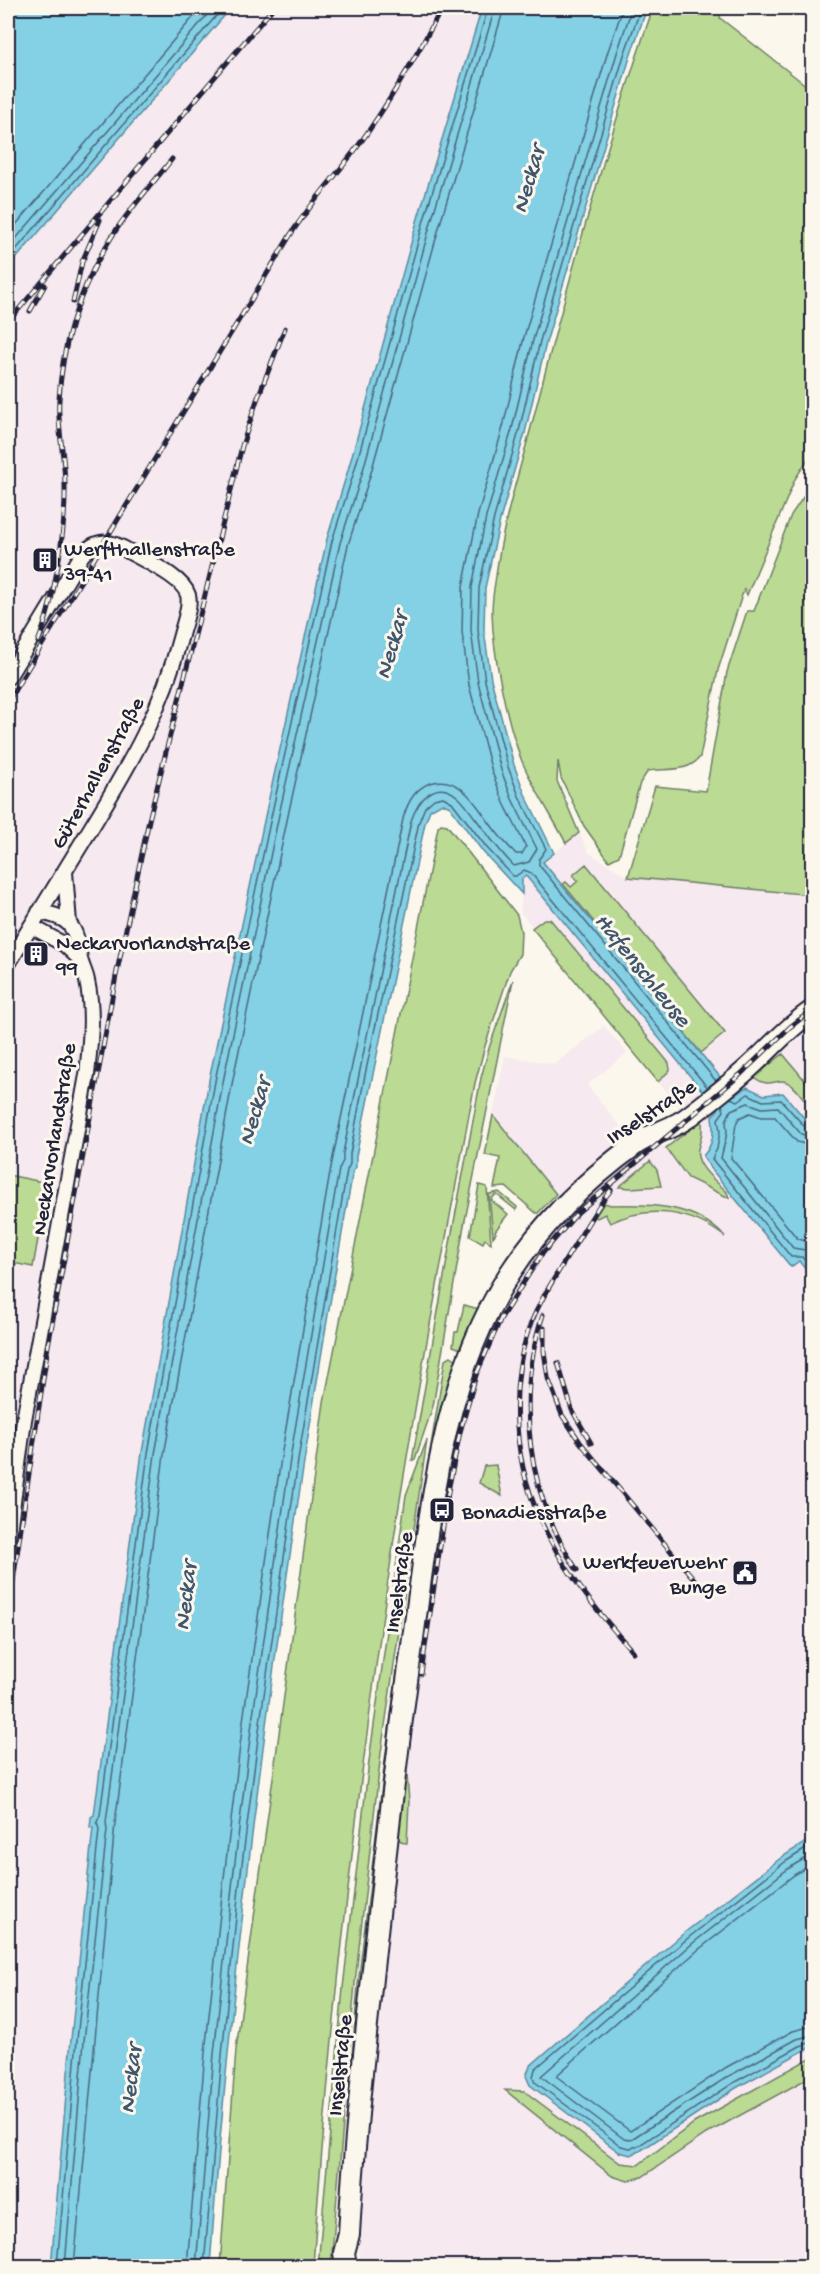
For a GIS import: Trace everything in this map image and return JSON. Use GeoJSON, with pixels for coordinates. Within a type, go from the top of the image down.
{"type":"FeatureCollection","features":[{"type":"Feature","properties":{"kind":"street","name":"Güterhallenstraße"},"geometry":{"type":"LineString","coordinates":[[8,677],[82,555],[91,546],[104,542],[116,543],[181,584],[188,594],[173,664],[156,712],[134,756],[8,963]]}},
{"type":"Feature","properties":{"kind":"street","name":"Neckarvorlandstraße"},"geometry":{"type":"LineString","coordinates":[[8,1539],[14,1448],[24,1420],[87,1075],[91,1016],[87,981],[80,959],[78,942],[69,923],[65,871]]}},
{"type":"Feature","properties":{"kind":"street"},"geometry":{"type":"LineString","coordinates":[[39,912],[69,923]]}},
{"type":"Feature","properties":{"kind":"street"},"geometry":{"type":"LineString","coordinates":[[31,926],[65,945],[80,959]]}},
{"type":"Feature","properties":{"kind":"street","name":"Inselstraße"},"geometry":{"type":"LineString","coordinates":[[346,2266],[344,2253],[349,2234],[357,2113],[397,1749],[436,1484],[457,1388],[467,1357],[499,1292],[527,1248],[575,1195],[636,1144],[677,1126],[693,1114],[754,1063],[790,1027],[813,1011]]}},
{"type":"Feature","properties":{"kind":"street","name":"Inselstraße"},"geometry":{"type":"LineString","coordinates":[[349,2234],[356,2266]]}},
{"type":"Feature","properties":{"kind":"shaded area"},"geometry":{"type":"Polygon","coordinates":[[[231,8],[482,8],[418,218],[327,539],[210,1075],[142,1452],[91,1828],[93,1826],[51,2266],[8,2266],[8,268],[231,8]]]}},
{"type":"Feature","properties":{"kind":"shaded area"},"geometry":{"type":"Polygon","coordinates":[[[579,833],[589,853],[628,877],[812,895],[812,1127],[783,1093],[764,1095],[747,1087],[736,1096],[543,862],[579,833]]]}},
{"type":"Feature","properties":{"kind":"shaded area"},"geometry":{"type":"Polygon","coordinates":[[[526,876],[718,1110],[712,1116],[714,1130],[711,1147],[703,1157],[791,1266],[799,1261],[812,1278],[812,1838],[782,1857],[684,1933],[530,2066],[526,2077],[530,2085],[619,2152],[631,2155],[736,2088],[812,2048],[812,2266],[361,2266],[358,2238],[368,2095],[410,1719],[450,1448],[459,1411],[496,1317],[521,1274],[570,1212],[493,1115],[505,1056],[555,1064],[604,1026],[627,1053],[587,1085],[628,1136],[651,1145],[665,1147],[691,1126],[675,1102],[521,913],[522,878],[526,876]]]}},
{"type":"Feature","properties":{"kind":"green space"},"geometry":{"type":"Polygon","coordinates":[[[653,8],[722,8],[720,18],[812,90],[812,453],[795,479],[747,595],[744,589],[718,670],[700,757],[683,768],[648,771],[640,783],[619,856],[609,861],[584,826],[561,778],[558,761],[557,781],[579,833],[566,843],[526,770],[515,743],[501,687],[492,608],[499,554],[508,511],[563,304],[605,155],[653,8]]]}},
{"type":"Feature","properties":{"kind":"green space"},"geometry":{"type":"Polygon","coordinates":[[[812,484],[812,895],[628,877],[655,786],[706,791],[727,672],[747,611],[754,611],[791,515],[812,484]]]}},
{"type":"Feature","properties":{"kind":"green space"},"geometry":{"type":"Polygon","coordinates":[[[441,824],[447,825],[517,915],[521,932],[520,954],[510,971],[475,1083],[423,1363],[395,1532],[369,1715],[347,1899],[328,2082],[313,2266],[220,2266],[236,2050],[324,1402],[438,827],[441,824]]]}},
{"type":"Feature","properties":{"kind":"green space"},"geometry":{"type":"Polygon","coordinates":[[[586,864],[725,1033],[701,1053],[563,884],[566,882],[571,887],[578,881],[573,875],[586,864]]]}},
{"type":"Feature","properties":{"kind":"green space"},"geometry":{"type":"Polygon","coordinates":[[[544,919],[550,919],[669,1063],[670,1070],[658,1082],[532,928],[544,919]]]}},
{"type":"Feature","properties":{"kind":"green space"},"geometry":{"type":"Polygon","coordinates":[[[513,980],[464,1225],[433,1406],[415,1459],[412,1461],[481,1078],[513,980]]]}},
{"type":"Feature","properties":{"kind":"green space"},"geometry":{"type":"Polygon","coordinates":[[[783,1054],[812,1089],[812,1110],[790,1084],[781,1081],[765,1083],[754,1077],[783,1054]]]}},
{"type":"Feature","properties":{"kind":"green space"},"geometry":{"type":"Polygon","coordinates":[[[493,1115],[556,1194],[538,1213],[506,1187],[494,1188],[500,1158],[485,1155],[493,1115]]]}},
{"type":"Feature","properties":{"kind":"green space"},"geometry":{"type":"Polygon","coordinates":[[[702,1120],[698,1149],[699,1161],[707,1173],[727,1192],[729,1198],[688,1178],[666,1148],[702,1120]]]}},
{"type":"Feature","properties":{"kind":"green space"},"geometry":{"type":"Polygon","coordinates":[[[650,1161],[657,1170],[661,1186],[619,1187],[650,1161]]]}},
{"type":"Feature","properties":{"kind":"green space"},"geometry":{"type":"Polygon","coordinates":[[[8,1175],[48,1183],[33,1267],[8,1262],[8,1175]]]}},
{"type":"Feature","properties":{"kind":"green space"},"geometry":{"type":"Polygon","coordinates":[[[479,1185],[487,1187],[491,1243],[485,1239],[483,1243],[470,1236],[479,1185]]]}},
{"type":"Feature","properties":{"kind":"green space"},"geometry":{"type":"Polygon","coordinates":[[[499,1192],[517,1207],[516,1210],[496,1194],[491,1200],[508,1214],[493,1237],[489,1194],[499,1192]]]}},
{"type":"Feature","properties":{"kind":"green space"},"geometry":{"type":"Polygon","coordinates":[[[604,1203],[657,1206],[687,1212],[713,1226],[725,1237],[699,1221],[670,1213],[640,1214],[610,1223],[605,1214],[595,1217],[604,1203]]]}},
{"type":"Feature","properties":{"kind":"green space"},"geometry":{"type":"Polygon","coordinates":[[[464,1305],[479,1309],[461,1347],[458,1348],[453,1346],[464,1305]]]}},
{"type":"Feature","properties":{"kind":"green space"},"geometry":{"type":"Polygon","coordinates":[[[451,1356],[457,1360],[458,1364],[429,1476],[426,1476],[445,1360],[451,1356]]]}},
{"type":"Feature","properties":{"kind":"green space"},"geometry":{"type":"Polygon","coordinates":[[[427,1440],[381,1753],[355,1983],[331,2266],[318,2266],[343,1988],[369,1761],[406,1495],[427,1440]]]}},
{"type":"Feature","properties":{"kind":"green space"},"geometry":{"type":"Polygon","coordinates":[[[496,1465],[502,1496],[479,1483],[484,1466],[496,1465]]]}},
{"type":"Feature","properties":{"kind":"green space"},"geometry":{"type":"Polygon","coordinates":[[[418,1522],[422,1523],[340,2266],[335,2266],[358,1984],[386,1752],[418,1522]]]}},
{"type":"Feature","properties":{"kind":"green space"},"geometry":{"type":"Polygon","coordinates":[[[406,1762],[409,1802],[407,1843],[405,1843],[394,1837],[406,1762]]]}},
{"type":"Feature","properties":{"kind":"green space"},"geometry":{"type":"Polygon","coordinates":[[[812,2057],[812,2076],[706,2134],[642,2177],[628,2181],[612,2176],[505,2090],[524,2091],[620,2163],[638,2165],[694,2123],[812,2057]]]}},
{"type":"Feature","properties":{"kind":"water"},"geometry":{"type":"Polygon","coordinates":[[[8,8],[231,8],[8,268],[8,8]]]}},
{"type":"Feature","properties":{"kind":"water","name":"Neckar"},"geometry":{"type":"Polygon","coordinates":[[[482,8],[647,8],[630,57],[546,343],[525,433],[500,520],[485,588],[484,630],[491,679],[514,765],[525,794],[554,853],[543,862],[735,1095],[747,1087],[764,1095],[783,1093],[812,1127],[812,1278],[799,1261],[791,1267],[703,1156],[712,1138],[712,1116],[718,1110],[526,876],[522,879],[522,894],[483,852],[450,807],[442,803],[430,810],[425,823],[356,1156],[356,1167],[353,1171],[286,1580],[234,1991],[210,2266],[51,2266],[93,1827],[90,1828],[91,1817],[94,1815],[142,1452],[210,1075],[327,539],[418,218],[482,8]]]}},
{"type":"Feature","properties":{"kind":"water"},"geometry":{"type":"Polygon","coordinates":[[[812,1838],[812,2048],[736,2088],[631,2155],[619,2152],[530,2085],[526,2076],[530,2066],[684,1933],[782,1857],[812,1838]]]}},
{"type":"Feature","properties":{"kind":"railway"},"geometry":{"type":"LineString","coordinates":[[8,322],[273,8]]}},
{"type":"Feature","properties":{"kind":"railway"},"geometry":{"type":"LineString","coordinates":[[8,701],[291,234],[381,113],[442,8]]}},
{"type":"Feature","properties":{"kind":"railway"},"geometry":{"type":"LineString","coordinates":[[38,642],[54,587],[63,523],[65,475],[59,411],[64,357],[74,316],[90,276],[111,238],[172,159]]}},
{"type":"Feature","properties":{"kind":"railway"},"geometry":{"type":"LineString","coordinates":[[73,302],[82,262],[100,220]]}},
{"type":"Feature","properties":{"kind":"railway"},"geometry":{"type":"LineString","coordinates":[[30,311],[45,285]]}},
{"type":"Feature","properties":{"kind":"railway"},"geometry":{"type":"LineString","coordinates":[[8,1615],[48,1346],[116,976],[149,820],[242,446],[285,328]]}},
{"type":"Feature","properties":{"kind":"railway"},"geometry":{"type":"LineString","coordinates":[[421,1674],[449,1486],[460,1432],[476,1375],[501,1318],[541,1255],[578,1212],[741,1074],[790,1027],[812,1010]]}},
{"type":"Feature","properties":{"kind":"railway"},"geometry":{"type":"LineString","coordinates":[[611,1190],[559,1271],[528,1331],[517,1390],[517,1426],[521,1460],[529,1491],[555,1548],[590,1601],[633,1652]]}},
{"type":"Feature","properties":{"kind":"railway"},"geometry":{"type":"LineString","coordinates":[[543,1315],[534,1347],[529,1380],[528,1413],[531,1446],[537,1479],[547,1510],[560,1541],[577,1570]]}},
{"type":"Feature","properties":{"kind":"railway"},"geometry":{"type":"LineString","coordinates":[[544,1328],[544,1351],[548,1378],[562,1415],[580,1442],[699,1585]]}},
{"type":"Feature","properties":{"kind":"railway"},"geometry":{"type":"LineString","coordinates":[[558,1363],[572,1410],[591,1443]]}},
{"type":"Feature","properties":{"kind":"place","name":"Werfthallenstraße 39-41"},"geometry":{"type":"Point","coordinates":[45,560]}},
{"type":"Feature","properties":{"kind":"place","name":"Neckarvorlandstraße 99"},"geometry":{"type":"Point","coordinates":[36,954]}},
{"type":"Feature","properties":{"kind":"place","name":"Bonadiesstraße"},"geometry":{"type":"Point","coordinates":[442,1510]}},
{"type":"Feature","properties":{"kind":"place","name":"Werkfeuerwehr Bunge"},"geometry":{"type":"Point","coordinates":[745,1573]}},
{"type":"Feature","properties":{"kind":"water label","name":"Hafenschleuse"},"geometry":{"type":"Point","coordinates":[644,969]}}]}
